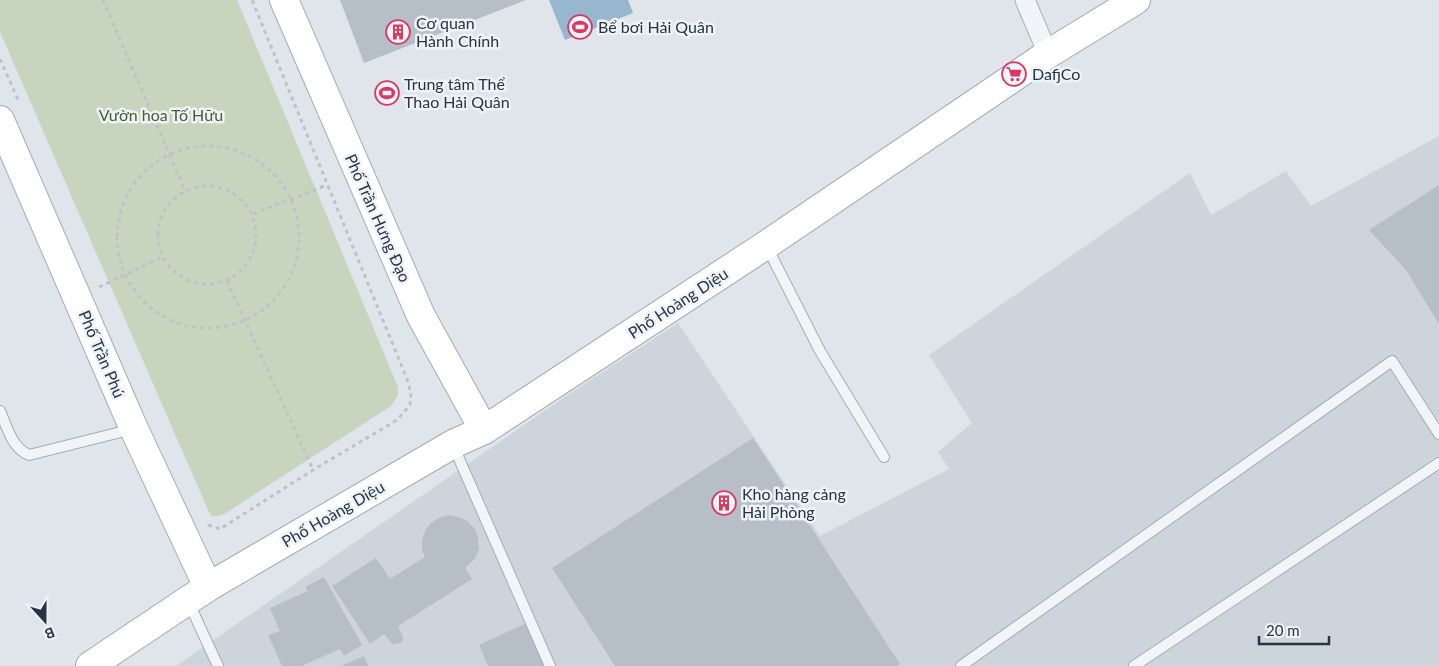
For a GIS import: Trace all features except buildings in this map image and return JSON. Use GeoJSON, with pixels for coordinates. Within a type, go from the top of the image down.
{"type":"FeatureCollection","features":[{"type":"Feature","properties":{"kind":"main road","name":"Phố Trần Hưng Đạo"},"geometry":{"type":"LineString","coordinates":[[284,0],[421,316],[484,430]]}},
{"type":"Feature","properties":{"kind":"main road","name":"Phố Hoàng Diệu"},"geometry":{"type":"LineString","coordinates":[[90,666],[198,593],[453,444],[484,430],[766,246],[1048,54],[1136,0]]}},
{"type":"Feature","properties":{"kind":"main road","name":"Phố Trần Phú"},"geometry":{"type":"LineString","coordinates":[[6,123],[134,429],[198,593]]}},
{"type":"Feature","properties":{"kind":"street"},"geometry":{"type":"LineString","coordinates":[[1025,0],[1048,54]]}},
{"type":"Feature","properties":{"kind":"lane"},"geometry":{"type":"LineString","coordinates":[[766,246],[820,351],[884,458]]}},
{"type":"Feature","properties":{"kind":"lane"},"geometry":{"type":"LineString","coordinates":[[961,666],[1392,361],[1439,434]]}},
{"type":"Feature","properties":{"kind":"lane"},"geometry":{"type":"LineString","coordinates":[[0,410],[13,441],[21,451],[30,454],[134,429]]}},
{"type":"Feature","properties":{"kind":"lane"},"geometry":{"type":"LineString","coordinates":[[453,444],[550,666]]}},
{"type":"Feature","properties":{"kind":"lane"},"geometry":{"type":"LineString","coordinates":[[1134,666],[1439,463]]}},
{"type":"Feature","properties":{"kind":"lane"},"geometry":{"type":"LineString","coordinates":[[198,593],[218,666]]}},
{"type":"Feature","properties":{"kind":"path"},"geometry":{"type":"LineString","coordinates":[[103,0],[185,191]]}},
{"type":"Feature","properties":{"kind":"path"},"geometry":{"type":"LineString","coordinates":[[205,523],[220,529],[397,420],[410,405],[411,393],[407,379],[252,0]]}},
{"type":"Feature","properties":{"kind":"path"},"geometry":{"type":"LineString","coordinates":[[0,59],[6,123]]}},
{"type":"Feature","properties":{"kind":"path"},"geometry":{"type":"LineString","coordinates":[[197,146],[226,147],[253,157],[276,175],[292,199],[300,226],[298,256],[288,283],[270,305],[246,321],[215,329],[183,326],[154,312],[132,290],[118,261],[116,229],[124,198],[143,172],[169,154],[197,146]]}},
{"type":"Feature","properties":{"kind":"path"},"geometry":{"type":"LineString","coordinates":[[253,214],[327,184]]}},
{"type":"Feature","properties":{"kind":"path"},"geometry":{"type":"LineString","coordinates":[[200,186],[216,186],[231,191],[244,201],[253,214],[257,229],[256,245],[251,260],[241,272],[227,281],[212,285],[190,282],[171,269],[162,257],[158,242],[158,227],[163,212],[172,200],[185,191],[200,186]]}},
{"type":"Feature","properties":{"kind":"path"},"geometry":{"type":"LineString","coordinates":[[102,296],[98,287],[162,257]]}},
{"type":"Feature","properties":{"kind":"path"},"geometry":{"type":"LineString","coordinates":[[227,281],[313,470]]}},
{"type":"Feature","properties":{"kind":"shaded area"},"geometry":{"type":"Polygon","coordinates":[[[1439,136],[1439,666],[176,666],[563,398],[678,323],[820,536],[949,469],[938,452],[972,423],[929,355],[1190,173],[1211,215],[1286,171],[1311,206],[1439,136]]]}},
{"type":"Feature","properties":{"kind":"green space","name":"Vườn hoa Tố Hữu"},"geometry":{"type":"Polygon","coordinates":[[[0,0],[237,0],[398,387],[398,395],[391,406],[226,513],[212,516],[0,32],[0,0]]]}},
{"type":"Feature","properties":{"kind":"water","name":"Bể bơi Hải Quân"},"geometry":{"type":"Polygon","coordinates":[[[549,0],[628,0],[633,13],[565,40],[549,0]]]}},
{"type":"Feature","properties":{"kind":"place","name":"Bể bơi Hải Quân"},"geometry":{"type":"Point","coordinates":[580,27]}},
{"type":"Feature","properties":{"kind":"place","name":"Cơ quan Hành Chính"},"geometry":{"type":"Point","coordinates":[398,32]}},
{"type":"Feature","properties":{"kind":"place","name":"DafjCo"},"geometry":{"type":"Point","coordinates":[1014,74]}},
{"type":"Feature","properties":{"kind":"place","name":"Trung tâm Thể Thao Hải Quân"},"geometry":{"type":"Point","coordinates":[387,93]}},
{"type":"Feature","properties":{"kind":"place","name":"Kho hàng cảng Hải Phòng"},"geometry":{"type":"Point","coordinates":[724,503]}}]}
